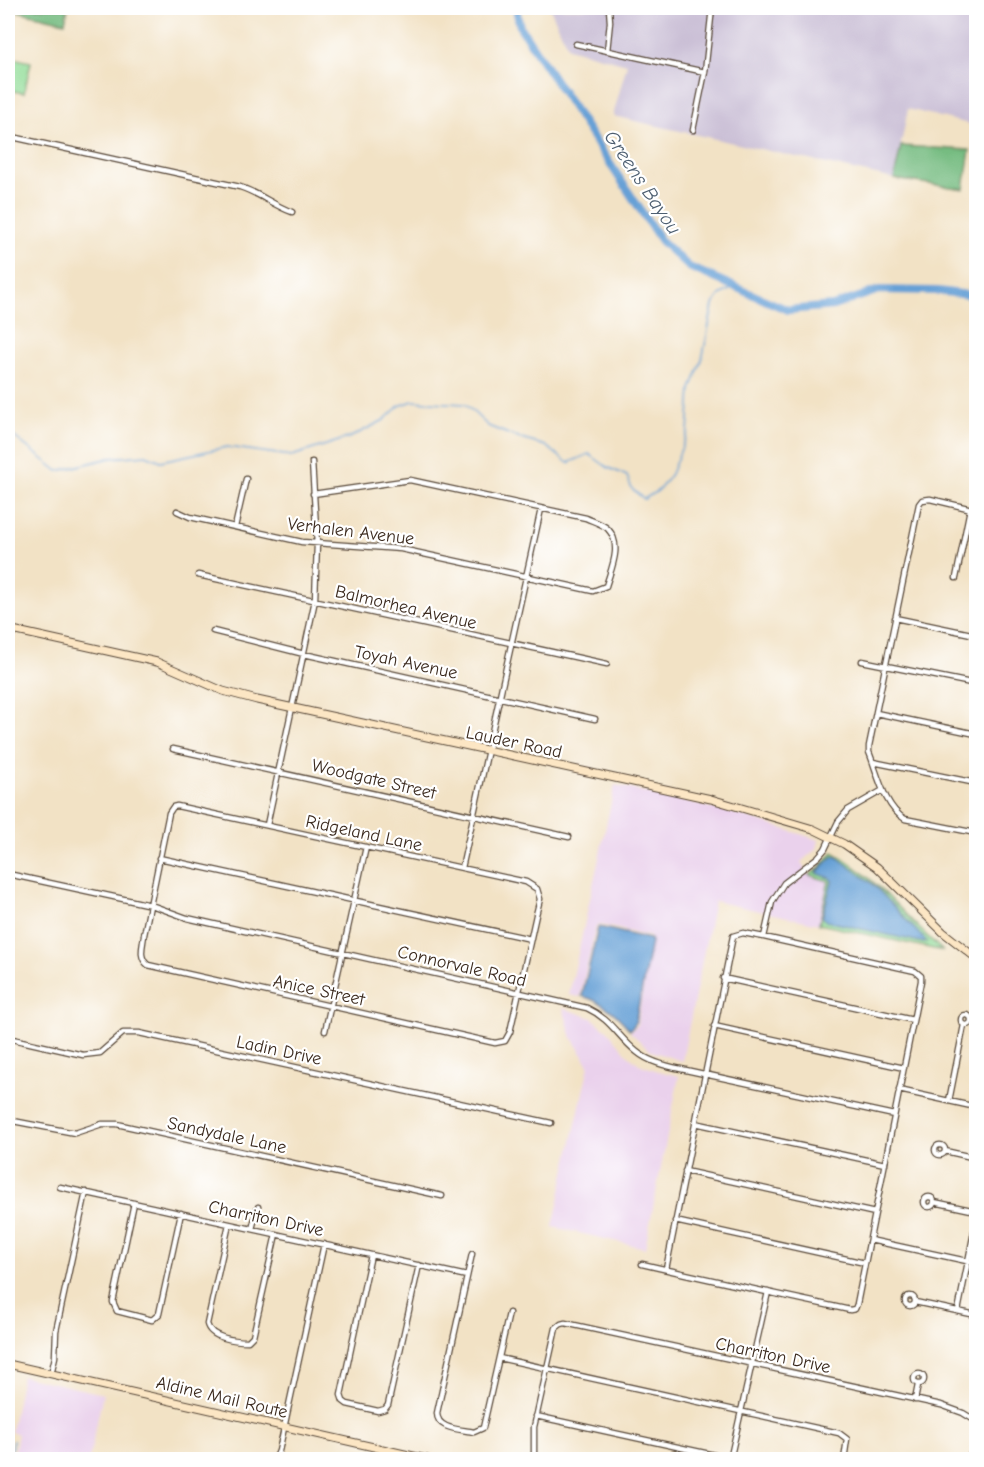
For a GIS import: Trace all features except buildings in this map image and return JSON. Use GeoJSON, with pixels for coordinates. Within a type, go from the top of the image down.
{"type":"FeatureCollection","features":[{"type":"Feature","properties":{"kind":"main road","name":"Lauder Road"},"geometry":{"type":"LineString","coordinates":[[8,629],[157,662],[223,691],[291,708],[711,799],[796,824],[831,837],[878,867],[943,932],[976,958]]}},
{"type":"Feature","properties":{"kind":"main road","name":"Aldine Mail Route"},"geometry":{"type":"LineString","coordinates":[[8,1364],[431,1460]]}},
{"type":"Feature","properties":{"kind":"main road"},"geometry":{"type":"LineString","coordinates":[[969,1460],[976,1447]]}},
{"type":"Feature","properties":{"kind":"street"},"geometry":{"type":"LineString","coordinates":[[607,51],[609,8]]}},
{"type":"Feature","properties":{"kind":"street"},"geometry":{"type":"LineString","coordinates":[[693,130],[705,72],[712,8]]}},
{"type":"Feature","properties":{"kind":"street"},"geometry":{"type":"LineString","coordinates":[[576,44],[705,72]]}},
{"type":"Feature","properties":{"kind":"street"},"geometry":{"type":"LineString","coordinates":[[8,136],[240,187],[292,213]]}},
{"type":"Feature","properties":{"kind":"street"},"geometry":{"type":"LineString","coordinates":[[267,825],[315,600],[317,544],[312,462]]}},
{"type":"Feature","properties":{"kind":"street"},"geometry":{"type":"LineString","coordinates":[[235,527],[246,479]]}},
{"type":"Feature","properties":{"kind":"street"},"geometry":{"type":"LineString","coordinates":[[313,494],[410,480],[541,509],[462,868]]}},
{"type":"Feature","properties":{"kind":"street"},"geometry":{"type":"LineString","coordinates":[[976,510],[930,499],[922,500],[917,507],[869,746],[883,790],[897,813],[905,819],[976,833]]}},
{"type":"Feature","properties":{"kind":"street","name":"Verhalen Avenue"},"geometry":{"type":"LineString","coordinates":[[177,511],[235,527],[317,544],[401,549],[593,591],[606,586],[614,557],[615,543],[608,529],[586,518],[541,509]]}},
{"type":"Feature","properties":{"kind":"street"},"geometry":{"type":"LineString","coordinates":[[956,578],[970,509]]}},
{"type":"Feature","properties":{"kind":"street","name":"Balmorhea Avenue"},"geometry":{"type":"LineString","coordinates":[[198,575],[607,664]]}},
{"type":"Feature","properties":{"kind":"street"},"geometry":{"type":"LineString","coordinates":[[895,618],[976,634]]}},
{"type":"Feature","properties":{"kind":"street","name":"Toyah Avenue"},"geometry":{"type":"LineString","coordinates":[[213,631],[304,654],[595,719]]}},
{"type":"Feature","properties":{"kind":"street"},"geometry":{"type":"LineString","coordinates":[[862,661],[976,684]]}},
{"type":"Feature","properties":{"kind":"street"},"geometry":{"type":"LineString","coordinates":[[876,713],[976,734]]}},
{"type":"Feature","properties":{"kind":"street","name":"Woodgate Street"},"geometry":{"type":"LineString","coordinates":[[173,749],[569,837]]}},
{"type":"Feature","properties":{"kind":"street"},"geometry":{"type":"LineString","coordinates":[[873,762],[976,783]]}},
{"type":"Feature","properties":{"kind":"street"},"geometry":{"type":"LineString","coordinates":[[765,937],[772,902],[779,888],[788,878],[818,857],[838,822],[848,810],[883,790]]}},
{"type":"Feature","properties":{"kind":"street","name":"Ridgeland Lane"},"geometry":{"type":"LineString","coordinates":[[159,858],[169,813],[173,807],[181,806],[526,882],[537,889],[540,899],[531,939]]}},
{"type":"Feature","properties":{"kind":"street"},"geometry":{"type":"LineString","coordinates":[[325,1032],[366,847]]}},
{"type":"Feature","properties":{"kind":"street"},"geometry":{"type":"LineString","coordinates":[[151,905],[159,858],[531,939],[519,992]]}},
{"type":"Feature","properties":{"kind":"street","name":"Connorvale Road"},"geometry":{"type":"LineString","coordinates":[[8,874],[151,905],[187,918],[587,1008],[610,1022],[633,1049],[650,1060],[894,1115]]}},
{"type":"Feature","properties":{"kind":"street","name":"Anice Street"},"geometry":{"type":"LineString","coordinates":[[151,905],[142,948],[142,959],[148,965],[495,1043],[503,1041],[510,1032],[519,992]]}},
{"type":"Feature","properties":{"kind":"street"},"geometry":{"type":"LineString","coordinates":[[642,1264],[850,1310],[855,1309],[921,981],[919,973],[915,970],[743,933],[736,934],[731,939],[666,1269]]}},
{"type":"Feature","properties":{"kind":"street"},"geometry":{"type":"LineString","coordinates":[[723,978],[913,1020]]}},
{"type":"Feature","properties":{"kind":"street"},"geometry":{"type":"LineString","coordinates":[[949,1101],[964,1024]]}},
{"type":"Feature","properties":{"kind":"street"},"geometry":{"type":"LineString","coordinates":[[714,1026],[904,1068]]}},
{"type":"Feature","properties":{"kind":"street","name":"Ladin Drive"},"geometry":{"type":"LineString","coordinates":[[8,1038],[82,1055],[100,1053],[123,1033],[139,1033],[551,1123]]}},
{"type":"Feature","properties":{"kind":"street"},"geometry":{"type":"LineString","coordinates":[[899,1090],[976,1107]]}},
{"type":"Feature","properties":{"kind":"street","name":"Sandydale Lane"},"geometry":{"type":"LineString","coordinates":[[8,1120],[75,1133],[102,1124],[117,1124],[442,1196]]}},
{"type":"Feature","properties":{"kind":"street"},"geometry":{"type":"LineString","coordinates":[[695,1123],[885,1164]]}},
{"type":"Feature","properties":{"kind":"street"},"geometry":{"type":"LineString","coordinates":[[945,1151],[976,1158]]}},
{"type":"Feature","properties":{"kind":"street"},"geometry":{"type":"LineString","coordinates":[[685,1171],[875,1213]]}},
{"type":"Feature","properties":{"kind":"street","name":"Charriton Drive"},"geometry":{"type":"LineString","coordinates":[[60,1187],[467,1276]]}},
{"type":"Feature","properties":{"kind":"street"},"geometry":{"type":"LineString","coordinates":[[51,1374],[55,1357],[56,1331],[86,1192]]}},
{"type":"Feature","properties":{"kind":"street"},"geometry":{"type":"LineString","coordinates":[[934,1202],[976,1211]]}},
{"type":"Feature","properties":{"kind":"street"},"geometry":{"type":"LineString","coordinates":[[134,1203],[112,1302],[117,1311],[135,1317],[152,1320],[159,1314],[181,1213]]}},
{"type":"Feature","properties":{"kind":"street"},"geometry":{"type":"LineString","coordinates":[[252,1229],[258,1207]]}},
{"type":"Feature","properties":{"kind":"street"},"geometry":{"type":"LineString","coordinates":[[675,1221],[865,1263]]}},
{"type":"Feature","properties":{"kind":"street"},"geometry":{"type":"LineString","coordinates":[[958,1311],[976,1222]]}},
{"type":"Feature","properties":{"kind":"street"},"geometry":{"type":"LineString","coordinates":[[229,1224],[207,1324],[212,1334],[248,1341],[253,1336],[276,1234]]}},
{"type":"Feature","properties":{"kind":"street"},"geometry":{"type":"LineString","coordinates":[[870,1240],[976,1263]]}},
{"type":"Feature","properties":{"kind":"street"},"geometry":{"type":"LineString","coordinates":[[275,1460],[324,1244]]}},
{"type":"Feature","properties":{"kind":"street"},"geometry":{"type":"LineString","coordinates":[[472,1254],[436,1413],[439,1423],[474,1432],[483,1428],[509,1312]]}},
{"type":"Feature","properties":{"kind":"street"},"geometry":{"type":"LineString","coordinates":[[371,1255],[341,1395],[347,1404],[363,1408],[381,1411],[388,1405],[419,1265]]}},
{"type":"Feature","properties":{"kind":"street"},"geometry":{"type":"LineString","coordinates":[[536,1416],[733,1459],[741,1410],[768,1292]]}},
{"type":"Feature","properties":{"kind":"street"},"geometry":{"type":"LineString","coordinates":[[915,1302],[976,1315]]}},
{"type":"Feature","properties":{"kind":"street","name":"Charriton Drive"},"geometry":{"type":"LineString","coordinates":[[547,1368],[556,1328],[561,1324],[570,1324],[953,1408],[976,1421]]}},
{"type":"Feature","properties":{"kind":"street"},"geometry":{"type":"LineString","coordinates":[[499,1358],[843,1434],[847,1442],[844,1459]]}},
{"type":"Feature","properties":{"kind":"street"},"geometry":{"type":"LineString","coordinates":[[534,1460],[533,1434],[547,1368]]}},
{"type":"Feature","properties":{"kind":"street"},"geometry":{"type":"LineString","coordinates":[[915,1400],[918,1384]]}},
{"type":"Feature","properties":{"kind":"shaded area"},"geometry":{"type":"Polygon","coordinates":[[[550,8],[976,8],[976,109],[973,125],[908,109],[894,179],[613,116],[627,64],[568,48],[550,8]]]}},
{"type":"Feature","properties":{"kind":"shaded area"},"geometry":{"type":"Polygon","coordinates":[[[615,785],[733,813],[819,840],[817,848],[801,862],[809,875],[829,881],[819,924],[714,901],[682,1061],[651,1051],[630,1032],[637,1025],[651,937],[606,926],[596,927],[580,997],[569,995],[615,785]]]}},
{"type":"Feature","properties":{"kind":"shaded area"},"geometry":{"type":"Polygon","coordinates":[[[563,1008],[592,1018],[608,1031],[627,1054],[639,1064],[679,1076],[645,1248],[553,1227],[589,1065],[572,1038],[563,1008]]]}},
{"type":"Feature","properties":{"kind":"shaded area"},"geometry":{"type":"Polygon","coordinates":[[[22,1376],[103,1394],[89,1459],[13,1459],[18,1434],[11,1432],[22,1376]]]}},
{"type":"Feature","properties":{"kind":"green space"},"geometry":{"type":"Polygon","coordinates":[[[8,8],[68,8],[65,22],[8,8]]]}},
{"type":"Feature","properties":{"kind":"green space"},"geometry":{"type":"Polygon","coordinates":[[[8,57],[31,62],[24,93],[8,90],[8,57]]]}},
{"type":"Feature","properties":{"kind":"green space"},"geometry":{"type":"Polygon","coordinates":[[[901,146],[970,150],[964,189],[894,179],[901,146]]]}},
{"type":"Feature","properties":{"kind":"green space"},"geometry":{"type":"Polygon","coordinates":[[[833,852],[863,873],[943,951],[819,924],[829,881],[809,875],[818,869],[833,852]]]}},
{"type":"Feature","properties":{"kind":"water"},"geometry":{"type":"Polygon","coordinates":[[[836,856],[874,885],[927,942],[826,921],[822,917],[832,881],[816,873],[832,857],[836,856]]]}},
{"type":"Feature","properties":{"kind":"water"},"geometry":{"type":"Polygon","coordinates":[[[599,927],[650,939],[651,942],[635,1024],[630,1030],[609,1009],[582,996],[599,927]]]}},
{"type":"Feature","properties":{"kind":"waterway","name":"Greens Bayou"},"geometry":{"type":"LineString","coordinates":[[516,8],[520,27],[661,241],[689,267],[788,310],[833,306],[879,290],[938,291],[976,296]]}},
{"type":"Feature","properties":{"kind":"waterway"},"geometry":{"type":"LineString","coordinates":[[8,432],[58,471],[110,458],[146,455],[161,461],[227,447],[292,456],[351,437],[384,420],[399,406],[413,401],[465,404],[488,426],[546,446],[568,463],[589,454],[607,467],[627,476],[632,489],[644,499],[659,490],[671,474],[688,432],[691,389],[702,360],[713,305],[720,295],[735,287]]}},
{"type":"Feature","properties":{"kind":"waterway"},"geometry":{"type":"LineString","coordinates":[[9,1460],[13,1440]]}}]}
